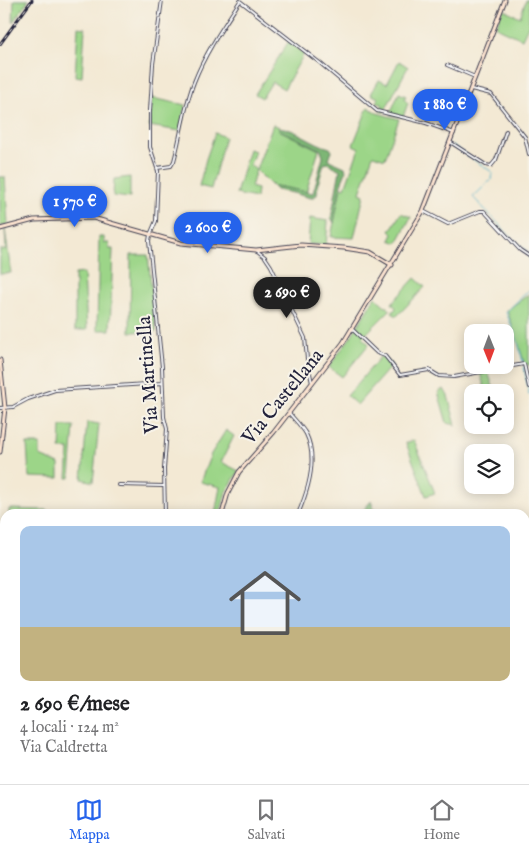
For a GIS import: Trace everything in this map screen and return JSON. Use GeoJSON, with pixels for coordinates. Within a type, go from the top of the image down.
{"type":"FeatureCollection","features":[{"type":"Feature","properties":{"kind":"main road","name":"Via Castellana"},"geometry":{"type":"LineString","coordinates":[[223,509],[228,493],[239,472],[289,413],[353,330],[424,211],[505,0]]}},
{"type":"Feature","properties":{"kind":"main road"},"geometry":{"type":"LineString","coordinates":[[0,229],[34,220],[92,218],[181,243],[256,250],[301,246],[344,248],[370,252],[392,265]]}},
{"type":"Feature","properties":{"kind":"main road"},"geometry":{"type":"LineString","coordinates":[[0,360],[5,408],[0,452]]}},
{"type":"Feature","properties":{"kind":"street","name":"Via Martinella"},"geometry":{"type":"LineString","coordinates":[[162,0],[153,64],[150,111],[150,147],[157,168],[156,221],[149,241],[164,418],[167,429],[165,509]]}},
{"type":"Feature","properties":{"kind":"street"},"geometry":{"type":"LineString","coordinates":[[157,168],[171,166],[174,161],[194,82],[215,40],[240,0],[377,111],[426,123],[454,133]]}},
{"type":"Feature","properties":{"kind":"street"},"geometry":{"type":"LineString","coordinates":[[447,65],[475,77]]}},
{"type":"Feature","properties":{"kind":"street"},"geometry":{"type":"LineString","coordinates":[[471,89],[487,92],[494,97],[525,136],[529,154]]}},
{"type":"Feature","properties":{"kind":"street"},"geometry":{"type":"LineString","coordinates":[[450,142],[486,165],[491,166],[496,160],[506,131]]}},
{"type":"Feature","properties":{"kind":"street"},"geometry":{"type":"LineString","coordinates":[[424,211],[448,224],[484,211],[520,250],[529,256]]}},
{"type":"Feature","properties":{"kind":"street"},"geometry":{"type":"LineString","coordinates":[[256,250],[265,257],[271,266],[306,338],[307,359],[312,384]]}},
{"type":"Feature","properties":{"kind":"street"},"geometry":{"type":"LineString","coordinates":[[353,330],[377,353],[386,356],[402,375],[426,370],[439,376],[454,377],[524,364],[529,387]]}},
{"type":"Feature","properties":{"kind":"street"},"geometry":{"type":"LineString","coordinates":[[0,408],[13,407],[33,397],[55,390],[162,383]]}},
{"type":"Feature","properties":{"kind":"street"},"geometry":{"type":"LineString","coordinates":[[289,413],[305,433],[311,458],[306,496],[300,509]]}},
{"type":"Feature","properties":{"kind":"street"},"geometry":{"type":"LineString","coordinates":[[119,485],[164,486]]}},
{"type":"Feature","properties":{"kind":"green space"},"geometry":{"type":"Polygon","coordinates":[[[14,0],[29,0],[13,22],[14,0]]]}},
{"type":"Feature","properties":{"kind":"green space"},"geometry":{"type":"Polygon","coordinates":[[[526,0],[529,0],[529,24],[522,39],[496,27],[503,9],[520,17],[526,0]]]}},
{"type":"Feature","properties":{"kind":"green space"},"geometry":{"type":"Polygon","coordinates":[[[78,27],[85,28],[82,77],[75,76],[78,27]]]}},
{"type":"Feature","properties":{"kind":"green space"},"geometry":{"type":"Polygon","coordinates":[[[289,41],[304,54],[284,89],[272,82],[262,98],[255,94],[289,41]]]}},
{"type":"Feature","properties":{"kind":"green space"},"geometry":{"type":"Polygon","coordinates":[[[399,61],[408,67],[384,112],[380,111],[383,105],[377,102],[378,98],[371,94],[379,80],[387,84],[399,61]]]}},
{"type":"Feature","properties":{"kind":"green space"},"geometry":{"type":"Polygon","coordinates":[[[399,93],[406,96],[404,99],[408,103],[403,117],[390,114],[399,93]]]}},
{"type":"Feature","properties":{"kind":"green space"},"geometry":{"type":"Polygon","coordinates":[[[152,98],[186,105],[180,131],[149,126],[152,98]]]}},
{"type":"Feature","properties":{"kind":"green space"},"geometry":{"type":"Polygon","coordinates":[[[368,107],[377,113],[399,119],[385,159],[373,155],[360,193],[364,195],[354,238],[331,237],[341,187],[345,188],[359,148],[353,145],[368,107]]]}},
{"type":"Feature","properties":{"kind":"green space"},"geometry":{"type":"Polygon","coordinates":[[[273,124],[279,127],[279,130],[319,150],[306,192],[271,185],[256,170],[273,124]]]}},
{"type":"Feature","properties":{"kind":"green space"},"geometry":{"type":"Polygon","coordinates":[[[279,127],[286,128],[330,148],[332,151],[329,160],[345,167],[346,172],[341,184],[334,223],[331,218],[340,170],[328,163],[324,164],[317,195],[311,198],[276,190],[271,185],[313,193],[323,157],[321,150],[279,130],[279,127]]]}},
{"type":"Feature","properties":{"kind":"green space"},"geometry":{"type":"Polygon","coordinates":[[[215,133],[225,137],[211,189],[199,186],[215,133]]]}},
{"type":"Feature","properties":{"kind":"green space"},"geometry":{"type":"Polygon","coordinates":[[[249,149],[255,151],[250,165],[256,170],[251,187],[257,189],[256,198],[236,194],[249,149]]]}},
{"type":"Feature","properties":{"kind":"green space"},"geometry":{"type":"Polygon","coordinates":[[[0,177],[5,177],[8,224],[0,227],[0,177]]]}},
{"type":"Feature","properties":{"kind":"green space"},"geometry":{"type":"Polygon","coordinates":[[[130,177],[130,198],[113,196],[114,179],[130,177]]]}},
{"type":"Feature","properties":{"kind":"green space"},"geometry":{"type":"Polygon","coordinates":[[[401,213],[411,217],[397,243],[390,240],[393,234],[390,231],[401,213]]]}},
{"type":"Feature","properties":{"kind":"green space"},"geometry":{"type":"Polygon","coordinates":[[[310,218],[328,221],[326,245],[308,244],[310,218]]]}},
{"type":"Feature","properties":{"kind":"green space"},"geometry":{"type":"Polygon","coordinates":[[[5,229],[11,273],[0,274],[0,250],[6,250],[5,229]]]}},
{"type":"Feature","properties":{"kind":"green space"},"geometry":{"type":"Polygon","coordinates":[[[99,237],[104,237],[104,243],[109,243],[109,249],[113,249],[110,330],[97,330],[99,237]]]}},
{"type":"Feature","properties":{"kind":"green space"},"geometry":{"type":"Polygon","coordinates":[[[131,255],[148,255],[156,331],[130,332],[131,255]]]}},
{"type":"Feature","properties":{"kind":"green space"},"geometry":{"type":"Polygon","coordinates":[[[84,273],[87,330],[75,330],[75,274],[84,273]]]}},
{"type":"Feature","properties":{"kind":"green space"},"geometry":{"type":"Polygon","coordinates":[[[415,278],[425,287],[397,316],[392,313],[396,308],[392,303],[415,278]]]}},
{"type":"Feature","properties":{"kind":"green space"},"geometry":{"type":"Polygon","coordinates":[[[529,294],[529,365],[525,365],[514,331],[514,324],[512,324],[507,310],[529,294]]]}},
{"type":"Feature","properties":{"kind":"green space"},"geometry":{"type":"Polygon","coordinates":[[[375,297],[390,310],[362,338],[369,344],[342,377],[329,367],[352,335],[375,297]]]}},
{"type":"Feature","properties":{"kind":"green space"},"geometry":{"type":"Polygon","coordinates":[[[381,356],[392,365],[357,405],[347,396],[381,356]]]}},
{"type":"Feature","properties":{"kind":"green space"},"geometry":{"type":"Polygon","coordinates":[[[480,374],[489,374],[492,384],[483,384],[480,374]]]}},
{"type":"Feature","properties":{"kind":"green space"},"geometry":{"type":"Polygon","coordinates":[[[444,389],[448,396],[456,425],[447,423],[438,392],[444,389]]]}},
{"type":"Feature","properties":{"kind":"green space"},"geometry":{"type":"Polygon","coordinates":[[[87,422],[99,424],[93,482],[82,479],[87,422]]]}},
{"type":"Feature","properties":{"kind":"green space"},"geometry":{"type":"Polygon","coordinates":[[[61,426],[74,426],[70,478],[67,478],[69,449],[60,449],[61,426]]]}},
{"type":"Feature","properties":{"kind":"green space"},"geometry":{"type":"Polygon","coordinates":[[[226,430],[234,436],[221,462],[239,471],[226,492],[221,509],[216,509],[220,487],[200,482],[211,454],[226,430]]]}},
{"type":"Feature","properties":{"kind":"green space"},"geometry":{"type":"Polygon","coordinates":[[[414,440],[435,493],[426,496],[406,443],[414,440]]]}},
{"type":"Feature","properties":{"kind":"green space"},"geometry":{"type":"Polygon","coordinates":[[[27,444],[40,444],[40,456],[59,464],[59,478],[29,477],[27,444]]]}},
{"type":"Feature","properties":{"kind":"green space"},"geometry":{"type":"Polygon","coordinates":[[[371,501],[374,509],[364,509],[371,501]]]}},
{"type":"Feature","properties":{"kind":"waterway"},"geometry":{"type":"LineString","coordinates":[[452,145],[492,172],[491,180],[473,197],[512,238],[529,252],[529,259]]}},
{"type":"Feature","properties":{"kind":"waterway"},"geometry":{"type":"LineString","coordinates":[[523,363],[518,342],[506,312],[529,290]]}},
{"type":"Feature","properties":{"kind":"waterway"},"geometry":{"type":"LineString","coordinates":[[524,367],[529,395]]}},
{"type":"Feature","properties":{"kind":"railway"},"geometry":{"type":"LineString","coordinates":[[0,44],[32,0]]}}]}
